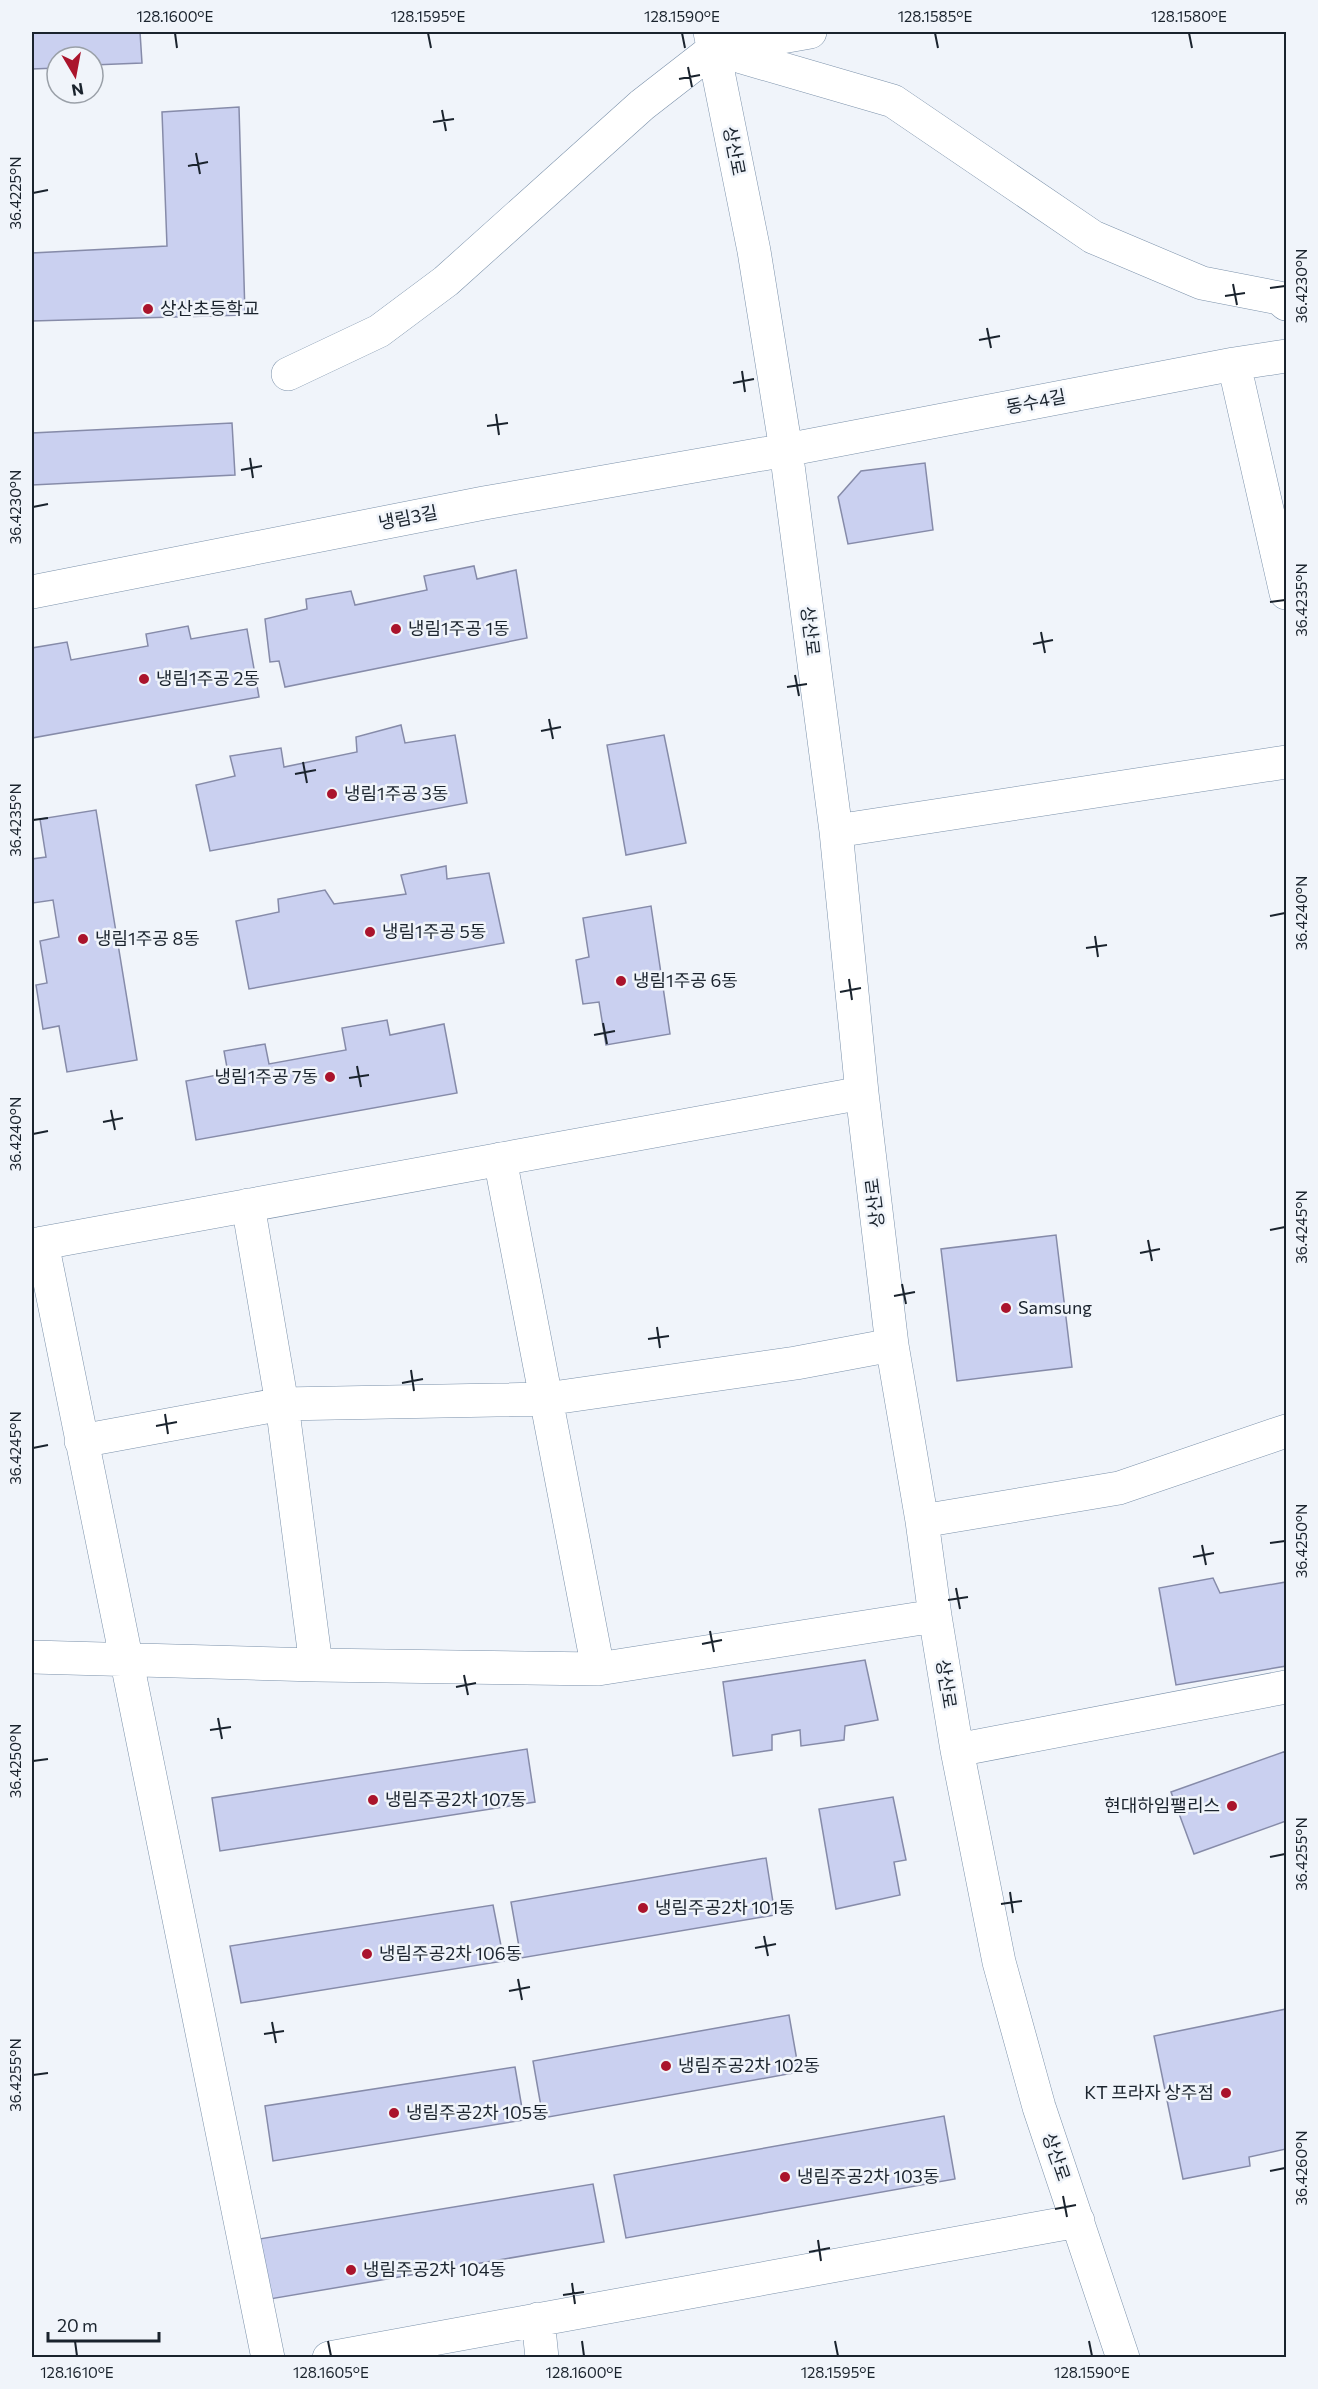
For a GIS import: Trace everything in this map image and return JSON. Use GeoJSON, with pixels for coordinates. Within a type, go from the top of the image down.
{"type":"FeatureCollection","features":[{"type":"Feature","properties":{"kind":"street"},"geometry":{"type":"LineString","coordinates":[[288,374],[379,332],[446,281],[712,40],[810,32]]}},
{"type":"Feature","properties":{"kind":"street"},"geometry":{"type":"LineString","coordinates":[[712,40],[893,101],[1093,237],[1202,283],[1279,298],[1287,304]]}},
{"type":"Feature","properties":{"kind":"street","name":"상산로"},"geometry":{"type":"LineString","coordinates":[[712,40],[754,251],[786,450],[836,831],[862,1093],[892,1345],[957,1750],[999,1962],[1039,2107],[1124,2358]]}},
{"type":"Feature","properties":{"kind":"street","name":"동수4길"},"geometry":{"type":"LineString","coordinates":[[786,450],[1234,364],[1287,356]]}},
{"type":"Feature","properties":{"kind":"street"},"geometry":{"type":"LineString","coordinates":[[1234,364],[1287,593]]}},
{"type":"Feature","properties":{"kind":"street","name":"냉림3길"},"geometry":{"type":"LineString","coordinates":[[32,592],[484,503],[786,450]]}},
{"type":"Feature","properties":{"kind":"street"},"geometry":{"type":"LineString","coordinates":[[836,831],[1287,762]]}},
{"type":"Feature","properties":{"kind":"street"},"geometry":{"type":"LineString","coordinates":[[268,2358],[81,1441],[37,1244],[862,1093]]}},
{"type":"Feature","properties":{"kind":"street"},"geometry":{"type":"LineString","coordinates":[[500,1159],[598,1669]]}},
{"type":"Feature","properties":{"kind":"street"},"geometry":{"type":"LineString","coordinates":[[248,1205],[282,1404],[316,1665]]}},
{"type":"Feature","properties":{"kind":"street"},"geometry":{"type":"LineString","coordinates":[[81,1441],[282,1404],[546,1399],[796,1363],[892,1345]]}},
{"type":"Feature","properties":{"kind":"street"},"geometry":{"type":"LineString","coordinates":[[922,1521],[1119,1488],[1287,1431]]}},
{"type":"Feature","properties":{"kind":"street"},"geometry":{"type":"LineString","coordinates":[[32,1657],[316,1665],[598,1669],[935,1616]]}},
{"type":"Feature","properties":{"kind":"street"},"geometry":{"type":"LineString","coordinates":[[957,1750],[1287,1687]]}},
{"type":"Feature","properties":{"kind":"street"},"geometry":{"type":"LineString","coordinates":[[329,2358],[1078,2221]]}},
{"type":"Feature","properties":{"kind":"street"},"geometry":{"type":"LineString","coordinates":[[538,2319],[542,2358]]}},
{"type":"Feature","properties":{"kind":"building"},"geometry":{"type":"Polygon","coordinates":[[[32,32],[140,32],[142,63],[105,65],[105,45],[45,45],[45,68],[32,69],[32,32]]]}},
{"type":"Feature","properties":{"kind":"building","name":"상산초등학교"},"geometry":{"type":"Polygon","coordinates":[[[239,107],[245,315],[32,321],[32,253],[167,246],[162,112],[239,107]]]}},
{"type":"Feature","properties":{"kind":"building"},"geometry":{"type":"Polygon","coordinates":[[[232,423],[235,475],[32,485],[32,433],[232,423]]]}},
{"type":"Feature","properties":{"kind":"building"},"geometry":{"type":"Polygon","coordinates":[[[925,463],[933,530],[848,544],[838,497],[861,471],[925,463]]]}},
{"type":"Feature","properties":{"kind":"building","name":"냉림1주공 1동"},"geometry":{"type":"Polygon","coordinates":[[[474,566],[477,579],[516,570],[527,638],[285,687],[279,661],[270,662],[265,619],[307,609],[306,599],[351,591],[355,605],[427,590],[424,576],[474,566]]]}},
{"type":"Feature","properties":{"kind":"building","name":"냉림1주공 2동"},"geometry":{"type":"Polygon","coordinates":[[[188,626],[191,639],[247,629],[259,697],[32,738],[32,648],[67,642],[71,660],[148,646],[146,634],[188,626]]]}},
{"type":"Feature","properties":{"kind":"building","name":"냉림1주공 3동"},"geometry":{"type":"Polygon","coordinates":[[[401,725],[405,743],[455,735],[467,803],[210,851],[196,785],[235,776],[230,756],[281,748],[284,767],[357,752],[356,737],[401,725]]]}},
{"type":"Feature","properties":{"kind":"building"},"geometry":{"type":"Polygon","coordinates":[[[664,735],[686,843],[626,855],[607,745],[664,735]]]}},
{"type":"Feature","properties":{"kind":"building","name":"냉림1주공 8동"},"geometry":{"type":"Polygon","coordinates":[[[96,810],[137,1060],[67,1072],[59,1026],[43,1029],[36,985],[47,983],[40,941],[59,937],[53,900],[33,903],[32,859],[46,857],[40,819],[96,810]]]}},
{"type":"Feature","properties":{"kind":"building","name":"냉림1주공 5동"},"geometry":{"type":"Polygon","coordinates":[[[446,866],[447,879],[489,873],[504,943],[249,989],[236,921],[279,912],[278,899],[325,890],[334,904],[406,894],[401,875],[446,866]]]}},
{"type":"Feature","properties":{"kind":"building","name":"냉림1주공 6동"},"geometry":{"type":"Polygon","coordinates":[[[651,906],[670,1034],[606,1045],[599,1002],[583,1004],[576,960],[589,957],[583,918],[651,906]]]}},
{"type":"Feature","properties":{"kind":"building","name":"냉림1주공 7동"},"geometry":{"type":"Polygon","coordinates":[[[387,1020],[390,1035],[444,1024],[457,1093],[196,1140],[186,1081],[228,1073],[224,1051],[265,1044],[269,1064],[346,1050],[342,1028],[387,1020]]]}},
{"type":"Feature","properties":{"kind":"building","name":"Samsung"},"geometry":{"type":"Polygon","coordinates":[[[1056,1235],[1072,1367],[957,1381],[941,1249],[1056,1235]]]}},
{"type":"Feature","properties":{"kind":"building"},"geometry":{"type":"Polygon","coordinates":[[[1213,1578],[1220,1593],[1286,1582],[1286,1666],[1176,1685],[1159,1588],[1213,1578]]]}},
{"type":"Feature","properties":{"kind":"building"},"geometry":{"type":"Polygon","coordinates":[[[865,1660],[878,1720],[845,1726],[844,1740],[801,1746],[800,1730],[772,1735],[772,1750],[733,1756],[723,1682],[865,1660]]]}},
{"type":"Feature","properties":{"kind":"building","name":"냉림주공2차 107동"},"geometry":{"type":"Polygon","coordinates":[[[527,1749],[535,1802],[220,1851],[212,1798],[527,1749]]]}},
{"type":"Feature","properties":{"kind":"building","name":"현대하임팰리스"},"geometry":{"type":"Polygon","coordinates":[[[1286,1751],[1286,1821],[1194,1854],[1171,1792],[1286,1751]]]}},
{"type":"Feature","properties":{"kind":"building"},"geometry":{"type":"Polygon","coordinates":[[[893,1797],[906,1860],[894,1862],[900,1895],[836,1909],[819,1809],[893,1797]]]}},
{"type":"Feature","properties":{"kind":"building","name":"냉림주공2차 101동"},"geometry":{"type":"Polygon","coordinates":[[[766,1858],[775,1915],[521,1958],[511,1902],[766,1858]]]}},
{"type":"Feature","properties":{"kind":"building","name":"냉림주공2차 106동"},"geometry":{"type":"Polygon","coordinates":[[[493,1905],[504,1961],[241,2003],[230,1946],[493,1905]]]}},
{"type":"Feature","properties":{"kind":"building","name":"KT 프라자 상주점"},"geometry":{"type":"Polygon","coordinates":[[[1286,2009],[1286,2149],[1249,2157],[1250,2166],[1183,2179],[1154,2036],[1286,2009]]]}},
{"type":"Feature","properties":{"kind":"building","name":"냉림주공2차 102동"},"geometry":{"type":"Polygon","coordinates":[[[789,2015],[799,2072],[543,2118],[533,2061],[789,2015]]]}},
{"type":"Feature","properties":{"kind":"building","name":"냉림주공2차 105동"},"geometry":{"type":"Polygon","coordinates":[[[515,2067],[524,2120],[273,2161],[265,2106],[515,2067]]]}},
{"type":"Feature","properties":{"kind":"building","name":"냉림주공2차 103동"},"geometry":{"type":"Polygon","coordinates":[[[944,2116],[955,2179],[626,2238],[614,2175],[944,2116]]]}},
{"type":"Feature","properties":{"kind":"building","name":"냉림주공2차 104동"},"geometry":{"type":"Polygon","coordinates":[[[593,2184],[604,2242],[270,2299],[259,2239],[593,2184]]]}},
{"type":"Feature","properties":{"kind":"place","name":"상산초등학교"},"geometry":{"type":"Point","coordinates":[148,309]}},
{"type":"Feature","properties":{"kind":"place","name":"냉림1주공 1동"},"geometry":{"type":"Point","coordinates":[396,629]}},
{"type":"Feature","properties":{"kind":"place","name":"냉림1주공 2동"},"geometry":{"type":"Point","coordinates":[144,679]}},
{"type":"Feature","properties":{"kind":"place","name":"냉림1주공 3동"},"geometry":{"type":"Point","coordinates":[332,794]}},
{"type":"Feature","properties":{"kind":"place","name":"냉림1주공 5동"},"geometry":{"type":"Point","coordinates":[370,932]}},
{"type":"Feature","properties":{"kind":"place","name":"냉림1주공 8동"},"geometry":{"type":"Point","coordinates":[83,939]}},
{"type":"Feature","properties":{"kind":"place","name":"냉림1주공 6동"},"geometry":{"type":"Point","coordinates":[621,981]}},
{"type":"Feature","properties":{"kind":"place","name":"냉림1주공 7동"},"geometry":{"type":"Point","coordinates":[330,1077]}},
{"type":"Feature","properties":{"kind":"place","name":"Samsung"},"geometry":{"type":"Point","coordinates":[1006,1308]}},
{"type":"Feature","properties":{"kind":"place","name":"냉림주공2차 107동"},"geometry":{"type":"Point","coordinates":[373,1800]}},
{"type":"Feature","properties":{"kind":"place","name":"현대하임팰리스"},"geometry":{"type":"Point","coordinates":[1232,1806]}},
{"type":"Feature","properties":{"kind":"place","name":"냉림주공2차 101동"},"geometry":{"type":"Point","coordinates":[643,1908]}},
{"type":"Feature","properties":{"kind":"place","name":"냉림주공2차 106동"},"geometry":{"type":"Point","coordinates":[367,1954]}},
{"type":"Feature","properties":{"kind":"place","name":"냉림주공2차 102동"},"geometry":{"type":"Point","coordinates":[666,2066]}},
{"type":"Feature","properties":{"kind":"place","name":"KT 프라자 상주점"},"geometry":{"type":"Point","coordinates":[1226,2093]}},
{"type":"Feature","properties":{"kind":"place","name":"냉림주공2차 105동"},"geometry":{"type":"Point","coordinates":[394,2113]}},
{"type":"Feature","properties":{"kind":"place","name":"냉림주공2차 103동"},"geometry":{"type":"Point","coordinates":[785,2177]}},
{"type":"Feature","properties":{"kind":"place","name":"냉림주공2차 104동"},"geometry":{"type":"Point","coordinates":[351,2270]}}]}
